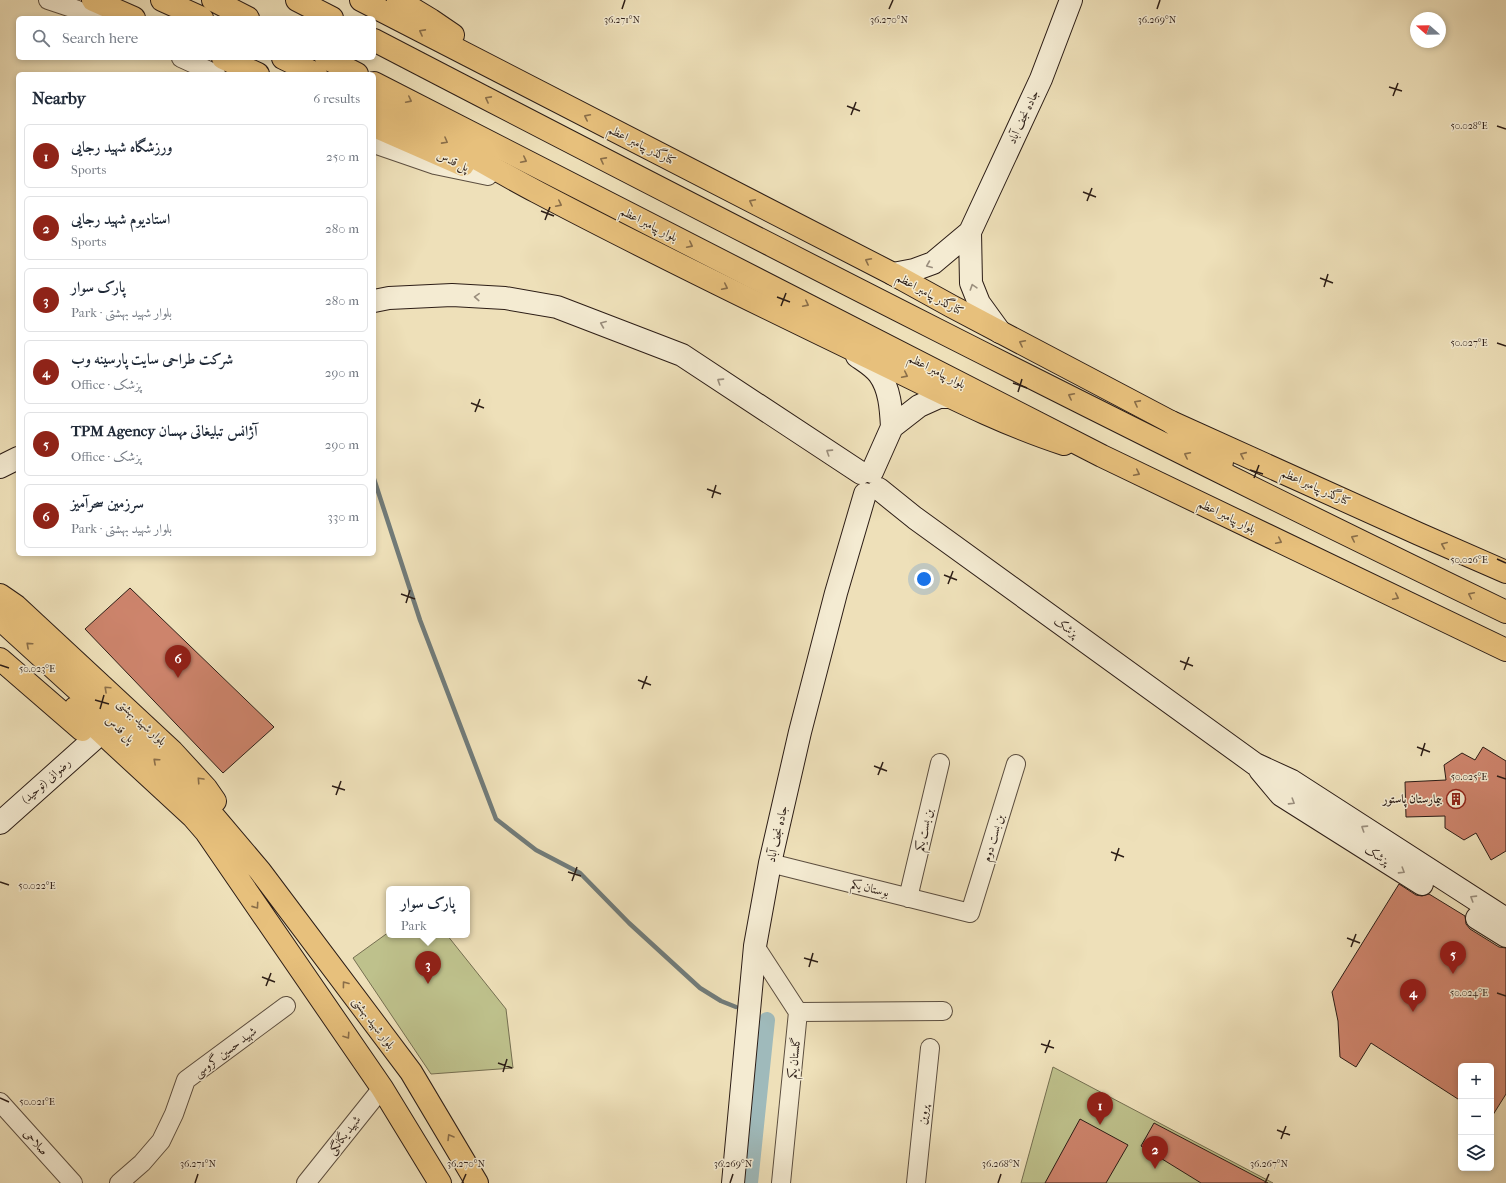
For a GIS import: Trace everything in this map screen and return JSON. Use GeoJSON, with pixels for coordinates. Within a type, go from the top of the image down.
{"type":"FeatureCollection","features":[{"type":"Feature","properties":{"kind":"main road"},"geometry":{"type":"LineString","coordinates":[[93,0],[129,16]]}},
{"type":"Feature","properties":{"kind":"main road"},"geometry":{"type":"LineString","coordinates":[[162,0],[198,16]]}},
{"type":"Feature","properties":{"kind":"main road"},"geometry":{"type":"LineString","coordinates":[[213,0],[244,16]]}},
{"type":"Feature","properties":{"kind":"main road"},"geometry":{"type":"LineString","coordinates":[[297,0],[328,16]]}},
{"type":"Feature","properties":{"kind":"main road","name":"کنارگذر پیامبر اعظم"},"geometry":{"type":"LineString","coordinates":[[361,0],[893,274],[1171,422],[1506,572]]}},
{"type":"Feature","properties":{"kind":"main road"},"geometry":{"type":"LineString","coordinates":[[398,0],[431,20],[518,82]]}},
{"type":"Feature","properties":{"kind":"main road"},"geometry":{"type":"LineString","coordinates":[[376,41],[638,178],[1261,492],[1506,612]]}},
{"type":"Feature","properties":{"kind":"main road"},"geometry":{"type":"LineString","coordinates":[[226,60],[254,72]]}},
{"type":"Feature","properties":{"kind":"main road"},"geometry":{"type":"LineString","coordinates":[[287,60],[312,72]]}},
{"type":"Feature","properties":{"kind":"main road"},"geometry":{"type":"LineString","coordinates":[[330,60],[353,72]]}},
{"type":"Feature","properties":{"kind":"main road","name":"بلوار پیامبر اعظم"},"geometry":{"type":"LineString","coordinates":[[376,84],[1102,456],[1506,650]]}},
{"type":"Feature","properties":{"kind":"main road"},"geometry":{"type":"LineString","coordinates":[[376,103],[534,191],[833,340],[1005,422],[1035,434],[1102,456]]}},
{"type":"Feature","properties":{"kind":"main road","name":"پل قدس"},"geometry":{"type":"LineString","coordinates":[[376,127],[488,176],[534,191]]}},
{"type":"Feature","properties":{"kind":"main road"},"geometry":{"type":"LineString","coordinates":[[1171,422],[1261,492]]}},
{"type":"Feature","properties":{"kind":"main road","name":"بلوار شهید بهشتی"},"geometry":{"type":"LineString","coordinates":[[0,595],[22,611],[177,756],[206,788],[260,871],[411,1072],[477,1183]]}},
{"type":"Feature","properties":{"kind":"main road","name":"پل قدس"},"geometry":{"type":"LineString","coordinates":[[0,619],[199,812]]}},
{"type":"Feature","properties":{"kind":"main road","name":"پل قدس"},"geometry":{"type":"LineString","coordinates":[[0,637],[199,812]]}},
{"type":"Feature","properties":{"kind":"main road"},"geometry":{"type":"LineString","coordinates":[[0,659],[93,740],[237,878]]}},
{"type":"Feature","properties":{"kind":"main road"},"geometry":{"type":"LineString","coordinates":[[199,812],[216,846],[382,1088],[440,1183]]}},
{"type":"Feature","properties":{"kind":"main road","name":"بلوار شهید بهشتی"},"geometry":{"type":"LineString","coordinates":[[199,812],[260,871]]}},
{"type":"Feature","properties":{"kind":"street"},"geometry":{"type":"LineString","coordinates":[[48,0],[75,9],[90,16]]}},
{"type":"Feature","properties":{"kind":"street","name":"جاده نجف آباد"},"geometry":{"type":"LineString","coordinates":[[970,232],[1041,79],[1071,0]]}},
{"type":"Feature","properties":{"kind":"street"},"geometry":{"type":"LineString","coordinates":[[185,60],[212,72]]}},
{"type":"Feature","properties":{"kind":"street"},"geometry":{"type":"LineString","coordinates":[[376,145],[435,165],[488,176]]}},
{"type":"Feature","properties":{"kind":"street"},"geometry":{"type":"LineString","coordinates":[[893,274],[914,270],[933,263],[970,232]]}},
{"type":"Feature","properties":{"kind":"street"},"geometry":{"type":"LineString","coordinates":[[970,232],[971,283],[979,303],[1000,332]]}},
{"type":"Feature","properties":{"kind":"street","name":"پزشک"},"geometry":{"type":"LineString","coordinates":[[376,301],[389,298],[452,295],[505,298],[558,307],[682,355],[869,482],[915,518],[1255,764],[1292,782],[1506,919]]}},
{"type":"Feature","properties":{"kind":"street"},"geometry":{"type":"LineString","coordinates":[[833,340],[868,364],[878,373],[885,386],[890,404],[892,427]]}},
{"type":"Feature","properties":{"kind":"street"},"geometry":{"type":"LineString","coordinates":[[892,427],[919,406],[939,397],[951,396]]}},
{"type":"Feature","properties":{"kind":"street","name":"جاده نجف آباد"},"geometry":{"type":"LineString","coordinates":[[733,1183],[755,946],[770,864],[800,732],[836,593],[869,482],[892,427]]}},
{"type":"Feature","properties":{"kind":"street"},"geometry":{"type":"LineString","coordinates":[[0,467],[16,459]]}},
{"type":"Feature","properties":{"kind":"street","name":"رضوانی (توحید)"},"geometry":{"type":"LineString","coordinates":[[0,823],[93,740]]}},
{"type":"Feature","properties":{"kind":"street","name":"بن بست یکم"},"geometry":{"type":"LineString","coordinates":[[908,898],[940,763]]}},
{"type":"Feature","properties":{"kind":"street","name":"بن بست دوم"},"geometry":{"type":"LineString","coordinates":[[970,913],[1016,764]]}},
{"type":"Feature","properties":{"kind":"street","name":"پزشک"},"geometry":{"type":"LineString","coordinates":[[1255,764],[1281,795],[1506,936]]}},
{"type":"Feature","properties":{"kind":"street","name":"بوستان یکم"},"geometry":{"type":"LineString","coordinates":[[770,864],[970,913]]}},
{"type":"Feature","properties":{"kind":"street"},"geometry":{"type":"LineString","coordinates":[[755,946],[798,1012],[943,1011]]}},
{"type":"Feature","properties":{"kind":"street","name":"شهید حسین گروسی"},"geometry":{"type":"LineString","coordinates":[[119,1183],[142,1163],[161,1141],[174,1114],[186,1080],[286,1006]]}},
{"type":"Feature","properties":{"kind":"street","name":"گلستان یکم"},"geometry":{"type":"LineString","coordinates":[[781,1183],[798,1012]]}},
{"type":"Feature","properties":{"kind":"street","name":"پروین"},"geometry":{"type":"LineString","coordinates":[[916,1183],[930,1048]]}},
{"type":"Feature","properties":{"kind":"street","name":"شهید یگانگی"},"geometry":{"type":"LineString","coordinates":[[306,1183],[382,1088]]}},
{"type":"Feature","properties":{"kind":"street","name":"صلاحی"},"geometry":{"type":"LineString","coordinates":[[0,1102],[73,1183]]}},
{"type":"Feature","properties":{"kind":"green space"},"geometry":{"type":"Polygon","coordinates":[[[386,934],[386,938],[449,938],[506,1009],[513,1068],[431,1074],[353,958],[386,934]]]}},
{"type":"Feature","properties":{"kind":"green space"},"geometry":{"type":"Polygon","coordinates":[[[1053,1067],[1273,1183],[1021,1183],[1053,1067]]]}},
{"type":"Feature","properties":{"kind":"building"},"geometry":{"type":"Polygon","coordinates":[[[130,588],[274,727],[223,773],[85,629],[130,588]]]}},
{"type":"Feature","properties":{"kind":"building","name":"بیمارستان پاستور"},"geometry":{"type":"Polygon","coordinates":[[[1483,747],[1506,761],[1506,851],[1491,860],[1476,833],[1464,840],[1445,828],[1445,816],[1406,817],[1405,782],[1446,780],[1444,765],[1462,753],[1475,760],[1483,747]]]}},
{"type":"Feature","properties":{"kind":"building"},"geometry":{"type":"Polygon","coordinates":[[[1399,884],[1416,895],[1422,896],[1429,894],[1465,916],[1466,924],[1470,929],[1499,947],[1506,948],[1506,1094],[1494,1113],[1494,1063],[1458,1063],[1458,1099],[1371,1043],[1356,1067],[1340,1057],[1338,1021],[1332,992],[1399,884]]]}},
{"type":"Feature","properties":{"kind":"building"},"geometry":{"type":"Polygon","coordinates":[[[1080,1119],[1128,1145],[1106,1183],[1045,1183],[1080,1119]]]}},
{"type":"Feature","properties":{"kind":"building"},"geometry":{"type":"Polygon","coordinates":[[[1154,1123],[1268,1183],[1201,1183],[1141,1146],[1154,1123]]]}},
{"type":"Feature","properties":{"kind":"waterway"},"geometry":{"type":"LineString","coordinates":[[376,485],[420,620],[496,819],[536,850],[580,873],[629,923],[700,988],[721,1001],[736,1007]]}},
{"type":"Feature","properties":{"kind":"waterway"},"geometry":{"type":"LineString","coordinates":[[762,1018],[767,1020]]}},
{"type":"Feature","properties":{"kind":"waterway"},"geometry":{"type":"LineString","coordinates":[[750,1183],[767,1020]]}},
{"type":"Feature","properties":{"kind":"place","name":"سرزمین سحرآمیز"},"geometry":{"type":"Point","coordinates":[178,678]}},
{"type":"Feature","properties":{"kind":"place","name":"بیمارستان پاستور"},"geometry":{"type":"Point","coordinates":[1456,799]}},
{"type":"Feature","properties":{"kind":"place","name":"TPM Agency آژانس تبلیغاتی مهسان"},"geometry":{"type":"Point","coordinates":[1453,974]}},
{"type":"Feature","properties":{"kind":"place","name":"پارک سوار"},"geometry":{"type":"Point","coordinates":[428,984]}},
{"type":"Feature","properties":{"kind":"place","name":"شرکت طراحی سایت پارسینه وب"},"geometry":{"type":"Point","coordinates":[1413,1012]}},
{"type":"Feature","properties":{"kind":"place","name":"ورزشگاه شهید رجایی"},"geometry":{"type":"Point","coordinates":[1100,1125]}},
{"type":"Feature","properties":{"kind":"place","name":"استادیوم شهید رجایی"},"geometry":{"type":"Point","coordinates":[1155,1169]}}]}
